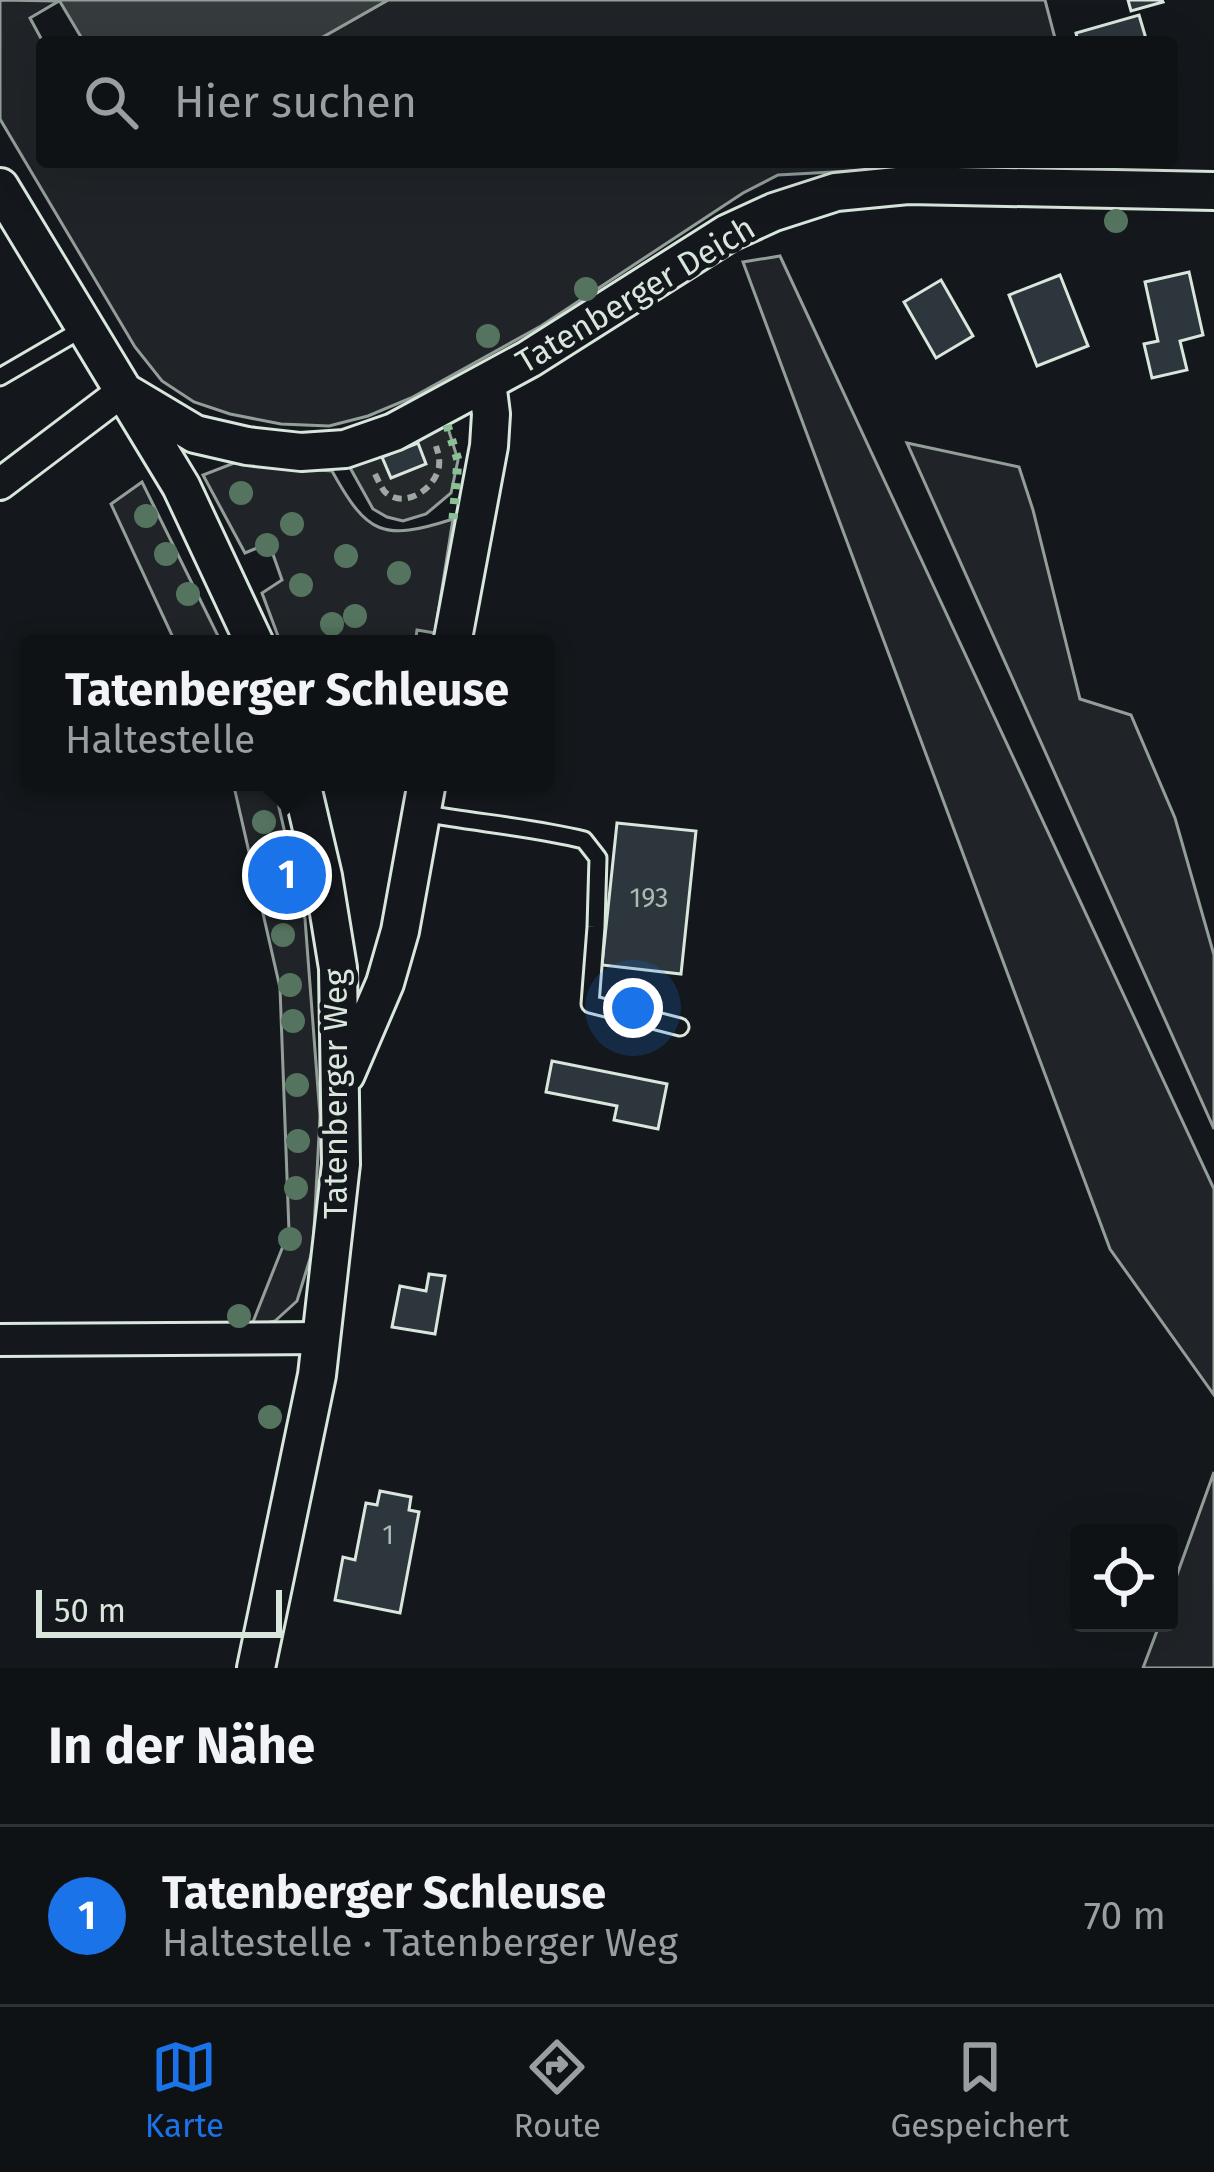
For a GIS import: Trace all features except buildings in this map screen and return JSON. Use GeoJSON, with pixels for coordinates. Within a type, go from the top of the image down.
{"type":"FeatureCollection","features":[{"type":"Feature","properties":{"kind":"street","name":"Tatenberger Deich"},"geometry":{"type":"LineString","coordinates":[[123,391],[195,434],[302,452],[345,449],[394,432],[487,382],[728,233],[836,192],[908,185],[1214,191]]}},
{"type":"Feature","properties":{"kind":"street"},"geometry":{"type":"LineString","coordinates":[[0,187],[181,486],[251,635]]}},
{"type":"Feature","properties":{"kind":"street","name":"Tatenberger Deich"},"geometry":{"type":"LineString","coordinates":[[454,635],[489,446],[487,382]]}},
{"type":"Feature","properties":{"kind":"street"},"geometry":{"type":"LineString","coordinates":[[0,484],[123,391]]}},
{"type":"Feature","properties":{"kind":"street","name":"Tatenberger Weg"},"geometry":{"type":"LineString","coordinates":[[256,1668],[323,1338],[341,1164],[338,968],[303,791]]}},
{"type":"Feature","properties":{"kind":"street"},"geometry":{"type":"LineString","coordinates":[[342,1083],[385,983],[400,931],[424,798]]}},
{"type":"Feature","properties":{"kind":"street"},"geometry":{"type":"LineString","coordinates":[[0,1340],[323,1338]]}},
{"type":"Feature","properties":{"kind":"lane"},"geometry":{"type":"LineString","coordinates":[[0,377],[84,328]]}},
{"type":"Feature","properties":{"kind":"lane"},"geometry":{"type":"LineString","coordinates":[[424,798],[482,824],[550,831],[584,840],[598,858],[590,1004],[680,1028]]}},
{"type":"Feature","properties":{"kind":"path"},"geometry":{"type":"LineString","coordinates":[[362,443],[386,492],[397,498],[412,497],[428,488],[440,462],[424,416]]}},
{"type":"Feature","properties":{"kind":"shaded area"},"geometry":{"type":"Polygon","coordinates":[[[0,0],[59,1],[30,18],[40,36],[36,36],[36,168],[1110,168],[1111,174],[869,170],[778,175],[743,193],[541,326],[411,398],[329,426],[281,424],[194,402],[162,381],[135,347],[0,119],[0,0]]]}},
{"type":"Feature","properties":{"kind":"shaded area"},"geometry":{"type":"Polygon","coordinates":[[[59,0],[388,0],[325,36],[80,36],[59,0]]]}},
{"type":"Feature","properties":{"kind":"shaded area"},"geometry":{"type":"Polygon","coordinates":[[[388,0],[1045,0],[1054,36],[325,36],[388,0]]]}},
{"type":"Feature","properties":{"kind":"shaded area"},"geometry":{"type":"Polygon","coordinates":[[[780,256],[1214,1189],[1214,1395],[1110,1249],[743,262],[780,256]]]}},
{"type":"Feature","properties":{"kind":"shaded area"},"geometry":{"type":"Polygon","coordinates":[[[447,425],[458,460],[451,493],[426,514],[403,521],[373,509],[348,464],[447,425]]]}},
{"type":"Feature","properties":{"kind":"shaded area"},"geometry":{"type":"Polygon","coordinates":[[[907,443],[1019,467],[1080,699],[1131,715],[1175,818],[1214,955],[1214,1129],[907,443]]]}},
{"type":"Feature","properties":{"kind":"shaded area"},"geometry":{"type":"Polygon","coordinates":[[[234,463],[332,471],[356,508],[379,527],[409,530],[453,519],[435,633],[278,635],[262,593],[282,580],[269,543],[245,553],[203,475],[234,463]]]}},
{"type":"Feature","properties":{"kind":"shaded area"},"geometry":{"type":"Polygon","coordinates":[[[142,482],[218,635],[172,635],[111,504],[142,482]]]}},
{"type":"Feature","properties":{"kind":"shaded area"},"geometry":{"type":"Polygon","coordinates":[[[235,791],[275,791],[305,919],[320,1116],[313,1249],[297,1301],[275,1321],[251,1327],[289,1231],[280,988],[235,791]]]}},
{"type":"Feature","properties":{"kind":"shaded area"},"geometry":{"type":"Polygon","coordinates":[[[1214,1472],[1214,1668],[1143,1668],[1157,1632],[1178,1632],[1178,1572],[1214,1472]]]}},
{"type":"Feature","properties":{"kind":"hedge"},"geometry":{"type":"LineString","coordinates":[[447,425],[458,460],[453,519]]}},
{"type":"Feature","properties":{"kind":"place","name":"Tatenberger Schleuse"},"geometry":{"type":"Point","coordinates":[287,875]}}]}
